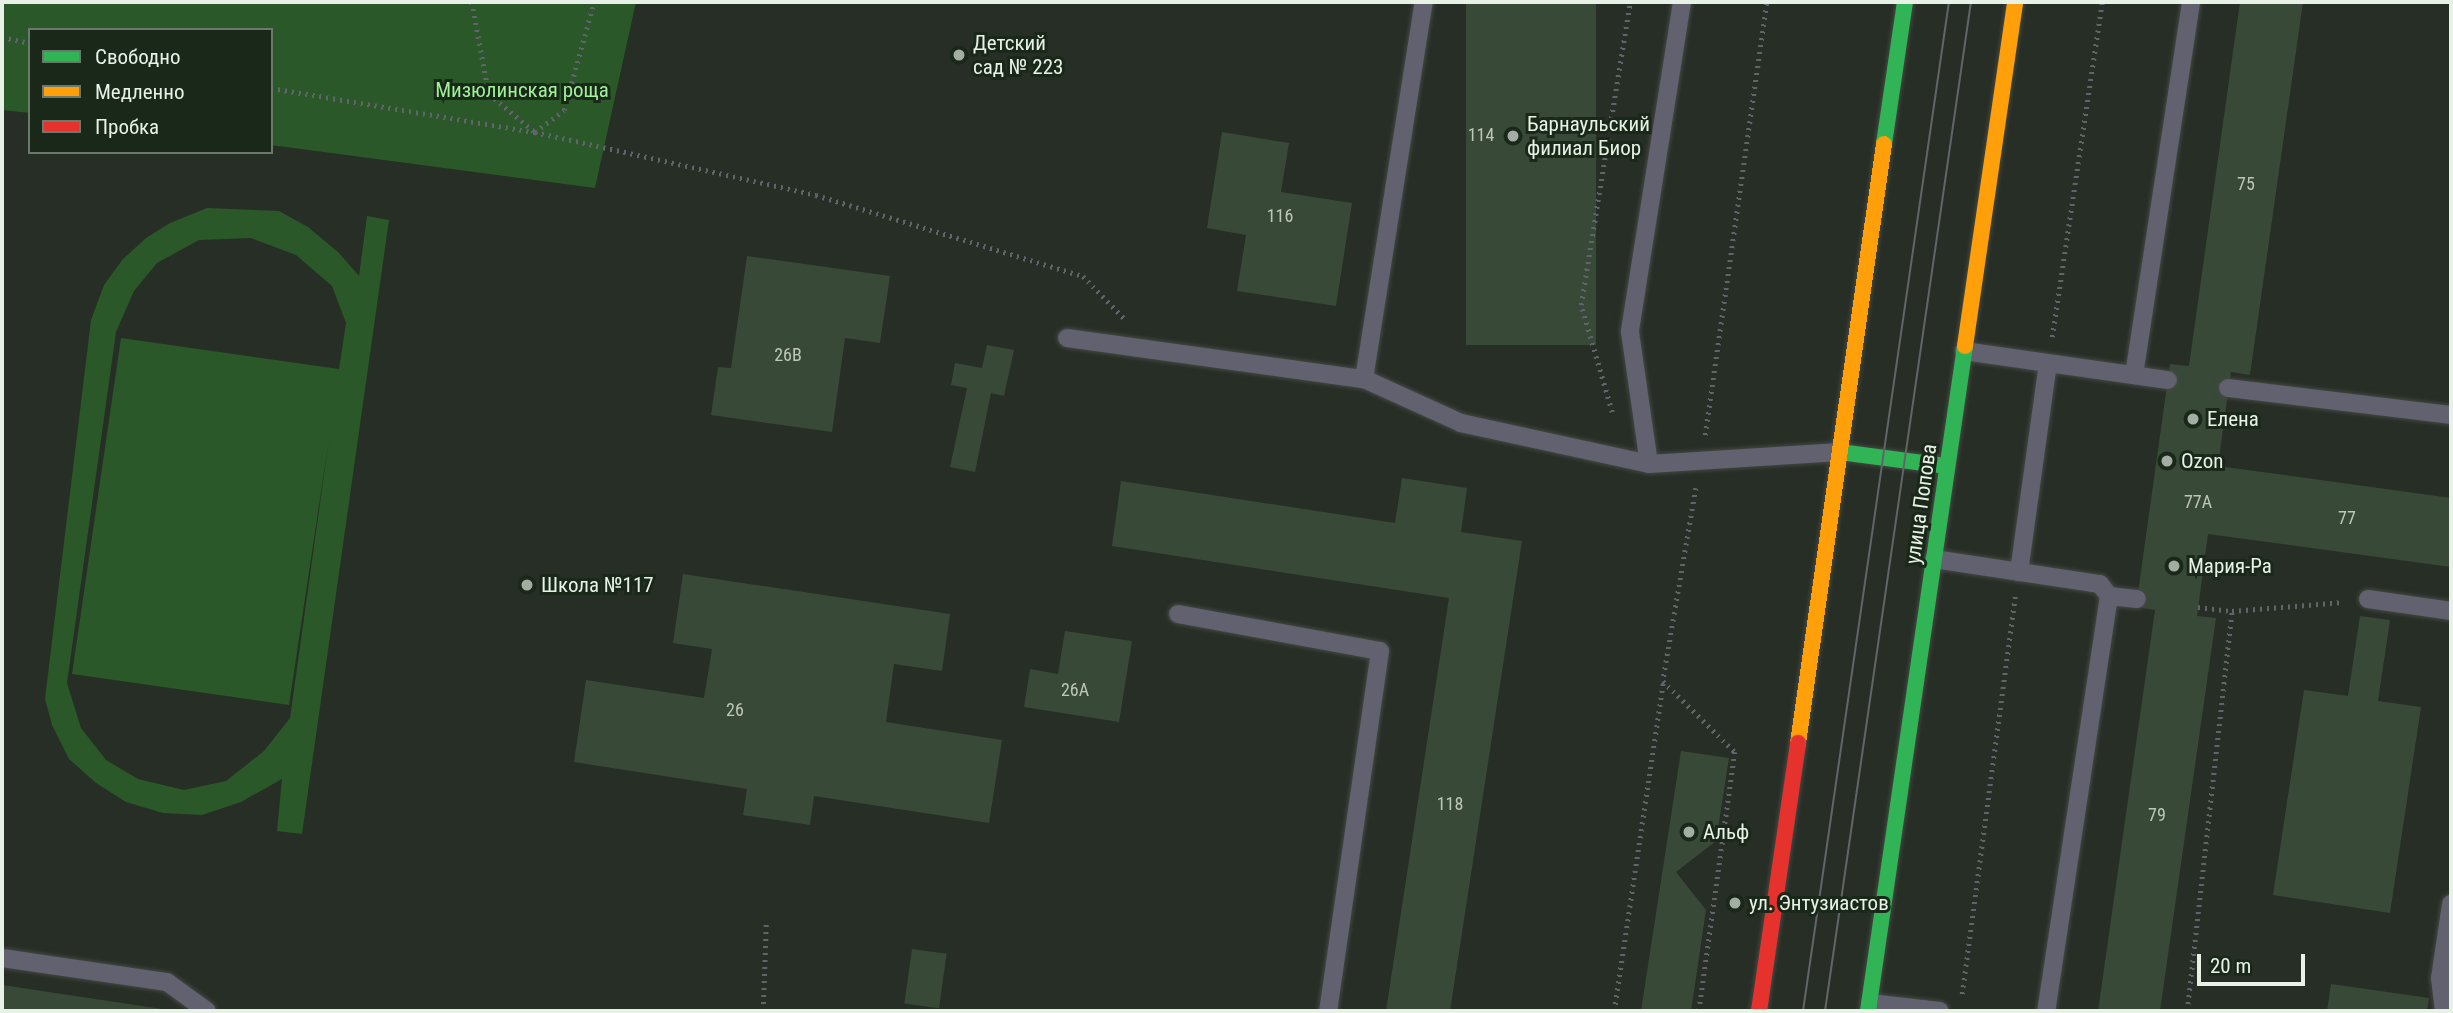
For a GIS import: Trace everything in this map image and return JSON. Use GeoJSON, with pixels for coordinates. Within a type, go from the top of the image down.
{"type":"FeatureCollection","features":[{"type":"Feature","properties":{"kind":"main road"},"geometry":{"type":"LineString","coordinates":[[1759,1011],[1905,2]]}},
{"type":"Feature","properties":{"kind":"main road","name":"улица Попова"},"geometry":{"type":"LineString","coordinates":[[1869,1007],[2015,2]]}},
{"type":"Feature","properties":{"kind":"main road"},"geometry":{"type":"LineString","coordinates":[[1840,452],[1947,466]]}},
{"type":"Feature","properties":{"kind":"lane"},"geometry":{"type":"LineString","coordinates":[[1364,379],[1424,2]]}},
{"type":"Feature","properties":{"kind":"lane"},"geometry":{"type":"LineString","coordinates":[[1648,464],[1630,332],[1682,2]]}},
{"type":"Feature","properties":{"kind":"lane"},"geometry":{"type":"LineString","coordinates":[[2134,375],[2191,2]]}},
{"type":"Feature","properties":{"kind":"lane"},"geometry":{"type":"LineString","coordinates":[[1067,338],[1364,379],[1461,423],[1648,464],[1840,452]]}},
{"type":"Feature","properties":{"kind":"lane"},"geometry":{"type":"LineString","coordinates":[[1964,351],[2168,380]]}},
{"type":"Feature","properties":{"kind":"lane"},"geometry":{"type":"LineString","coordinates":[[2019,572],[2048,364]]}},
{"type":"Feature","properties":{"kind":"lane"},"geometry":{"type":"LineString","coordinates":[[2228,388],[2451,415]]}},
{"type":"Feature","properties":{"kind":"lane"},"geometry":{"type":"LineString","coordinates":[[1934,559],[2100,584],[2109,596],[2046,1011]]}},
{"type":"Feature","properties":{"kind":"lane"},"geometry":{"type":"LineString","coordinates":[[2109,596],[2137,599]]}},
{"type":"Feature","properties":{"kind":"lane"},"geometry":{"type":"LineString","coordinates":[[2368,599],[2451,611]]}},
{"type":"Feature","properties":{"kind":"lane"},"geometry":{"type":"LineString","coordinates":[[1178,614],[1380,651],[1328,1011]]}},
{"type":"Feature","properties":{"kind":"lane"},"geometry":{"type":"LineString","coordinates":[[2444,1011],[2440,978],[2451,904]]}},
{"type":"Feature","properties":{"kind":"lane"},"geometry":{"type":"LineString","coordinates":[[2,958],[167,982],[208,1011]]}},
{"type":"Feature","properties":{"kind":"lane"},"geometry":{"type":"LineString","coordinates":[[1869,1007],[1940,1011]]}},
{"type":"Feature","properties":{"kind":"path"},"geometry":{"type":"LineString","coordinates":[[472,2],[489,94],[535,132]]}},
{"type":"Feature","properties":{"kind":"path"},"geometry":{"type":"LineString","coordinates":[[535,132],[565,110],[594,2]]}},
{"type":"Feature","properties":{"kind":"path"},"geometry":{"type":"LineString","coordinates":[[1625,459],[1581,305],[1630,2]]}},
{"type":"Feature","properties":{"kind":"path"},"geometry":{"type":"LineString","coordinates":[[1614,1011],[1663,681],[1701,461],[1768,2]]}},
{"type":"Feature","properties":{"kind":"path"},"geometry":{"type":"LineString","coordinates":[[2048,364],[2102,2]]}},
{"type":"Feature","properties":{"kind":"path"},"geometry":{"type":"LineString","coordinates":[[2,37],[28,43]]}},
{"type":"Feature","properties":{"kind":"path"},"geometry":{"type":"LineString","coordinates":[[273,88],[535,132],[816,195],[1083,276],[1154,348]]}},
{"type":"Feature","properties":{"kind":"path"},"geometry":{"type":"LineString","coordinates":[[1962,998],[2019,572]]}},
{"type":"Feature","properties":{"kind":"path"},"geometry":{"type":"LineString","coordinates":[[2198,607],[2232,611],[2368,599]]}},
{"type":"Feature","properties":{"kind":"path"},"geometry":{"type":"LineString","coordinates":[[2187,1011],[2232,611]]}},
{"type":"Feature","properties":{"kind":"path"},"geometry":{"type":"LineString","coordinates":[[1663,681],[1735,752],[1699,1011]]}},
{"type":"Feature","properties":{"kind":"path"},"geometry":{"type":"LineString","coordinates":[[763,1011],[766,924]]}},
{"type":"Feature","properties":{"kind":"green space","name":"Мизюлинская роща"},"geometry":{"type":"Polygon","coordinates":[[[2,2],[636,2],[595,188],[273,145],[273,28],[28,28],[28,113],[2,110],[2,2]]]}},
{"type":"Feature","properties":{"kind":"green space"},"geometry":{"type":"Polygon","coordinates":[[[207,208],[279,211],[308,227],[339,253],[359,276],[367,216],[389,220],[302,834],[277,831],[282,779],[241,802],[202,815],[163,813],[126,802],[96,783],[69,759],[52,725],[45,699],[91,320],[104,285],[123,259],[146,238],[170,223],[207,208]],[[251,238],[199,240],[157,263],[134,291],[116,332],[67,683],[81,728],[106,760],[138,779],[184,790],[226,781],[264,751],[290,718],[329,439],[289,705],[72,674],[121,338],[339,369],[346,323],[332,286],[296,255],[251,238]]]}},
{"type":"Feature","properties":{"kind":"building"},"geometry":{"type":"Polygon","coordinates":[[[1466,2],[1596,2],[1596,345],[1466,345],[1466,2]]]}},
{"type":"Feature","properties":{"kind":"building"},"geometry":{"type":"Polygon","coordinates":[[[2240,2],[2303,2],[2250,375],[2231,372],[2218,466],[2451,498],[2451,567],[2208,534],[2197,616],[2216,618],[2160,1011],[2098,1011],[2155,610],[2136,607],[2170,364],[2189,366],[2240,2]]]}},
{"type":"Feature","properties":{"kind":"building"},"geometry":{"type":"Polygon","coordinates":[[[1222,132],[1289,143],[1281,192],[1352,203],[1336,306],[1237,291],[1246,235],[1207,228],[1222,132]]]}},
{"type":"Feature","properties":{"kind":"building"},"geometry":{"type":"Polygon","coordinates":[[[747,256],[890,276],[880,343],[845,338],[832,432],[711,415],[718,367],[731,368],[747,256]]]}},
{"type":"Feature","properties":{"kind":"building"},"geometry":{"type":"Polygon","coordinates":[[[987,345],[1014,350],[1004,396],[991,393],[975,472],[950,467],[967,388],[951,385],[955,363],[982,368],[987,345]]]}},
{"type":"Feature","properties":{"kind":"building"},"geometry":{"type":"Polygon","coordinates":[[[1402,478],[1467,488],[1461,532],[1522,541],[1450,1011],[1386,1011],[1449,598],[1112,546],[1121,481],[1395,523],[1402,478]]]}},
{"type":"Feature","properties":{"kind":"building"},"geometry":{"type":"Polygon","coordinates":[[[683,574],[950,614],[942,671],[894,664],[886,722],[1002,740],[989,823],[814,796],[810,825],[743,815],[747,789],[574,762],[586,680],[704,698],[712,649],[673,643],[683,574]]]}},
{"type":"Feature","properties":{"kind":"building"},"geometry":{"type":"Polygon","coordinates":[[[2360,616],[2390,620],[2378,701],[2421,707],[2390,913],[2273,895],[2304,690],[2348,696],[2360,616]]]}},
{"type":"Feature","properties":{"kind":"building"},"geometry":{"type":"Polygon","coordinates":[[[1065,631],[1132,641],[1119,722],[1024,707],[1030,669],[1058,674],[1065,631]]]}},
{"type":"Feature","properties":{"kind":"building"},"geometry":{"type":"Polygon","coordinates":[[[1681,751],[1729,758],[1716,841],[1676,872],[1706,910],[1691,1011],[1641,1011],[1681,751]]]}},
{"type":"Feature","properties":{"kind":"building"},"geometry":{"type":"Polygon","coordinates":[[[912,949],[947,954],[939,1008],[904,1003],[912,949]]]}},
{"type":"Feature","properties":{"kind":"building"},"geometry":{"type":"Polygon","coordinates":[[[2331,984],[2429,998],[2427,1011],[2327,1011],[2331,984]]]}},
{"type":"Feature","properties":{"kind":"building"},"geometry":{"type":"Polygon","coordinates":[[[2,985],[162,1009],[2,1011],[2,985]]]}},
{"type":"Feature","properties":{"kind":"tram line"},"geometry":{"type":"LineString","coordinates":[[1803,1011],[1949,2]]}},
{"type":"Feature","properties":{"kind":"tram line"},"geometry":{"type":"LineString","coordinates":[[1825,1011],[1971,2]]}},
{"type":"Feature","properties":{"kind":"traffic: fast"},"geometry":{"type":"LineString","coordinates":[[1884,144],[1905,2]]}},
{"type":"Feature","properties":{"kind":"traffic: fast"},"geometry":{"type":"LineString","coordinates":[[1868,1011],[1965,346]]}},
{"type":"Feature","properties":{"kind":"traffic: fast"},"geometry":{"type":"LineString","coordinates":[[1840,452],[1947,466]]}},
{"type":"Feature","properties":{"kind":"traffic: slow"},"geometry":{"type":"LineString","coordinates":[[1965,346],[2015,2]]}},
{"type":"Feature","properties":{"kind":"traffic: slow"},"geometry":{"type":"LineString","coordinates":[[1798,743],[1884,144]]}},
{"type":"Feature","properties":{"kind":"traffic: jam"},"geometry":{"type":"LineString","coordinates":[[1759,1011],[1798,743]]}},
{"type":"Feature","properties":{"kind":"place","name":"Детский сад № 223"},"geometry":{"type":"Point","coordinates":[959,55]}},
{"type":"Feature","properties":{"kind":"place","name":"Барнаульский филиал Биор"},"geometry":{"type":"Point","coordinates":[1513,136]}},
{"type":"Feature","properties":{"kind":"place","name":"Елена"},"geometry":{"type":"Point","coordinates":[2193,419]}},
{"type":"Feature","properties":{"kind":"place","name":"Ozon"},"geometry":{"type":"Point","coordinates":[2167,461]}},
{"type":"Feature","properties":{"kind":"place","name":"Мария-Ра"},"geometry":{"type":"Point","coordinates":[2174,566]}},
{"type":"Feature","properties":{"kind":"place","name":"Школа №117"},"geometry":{"type":"Point","coordinates":[527,585]}},
{"type":"Feature","properties":{"kind":"place","name":"Альф"},"geometry":{"type":"Point","coordinates":[1689,832]}},
{"type":"Feature","properties":{"kind":"place","name":"ул. Энтузиастов"},"geometry":{"type":"Point","coordinates":[1735,903]}}]}
